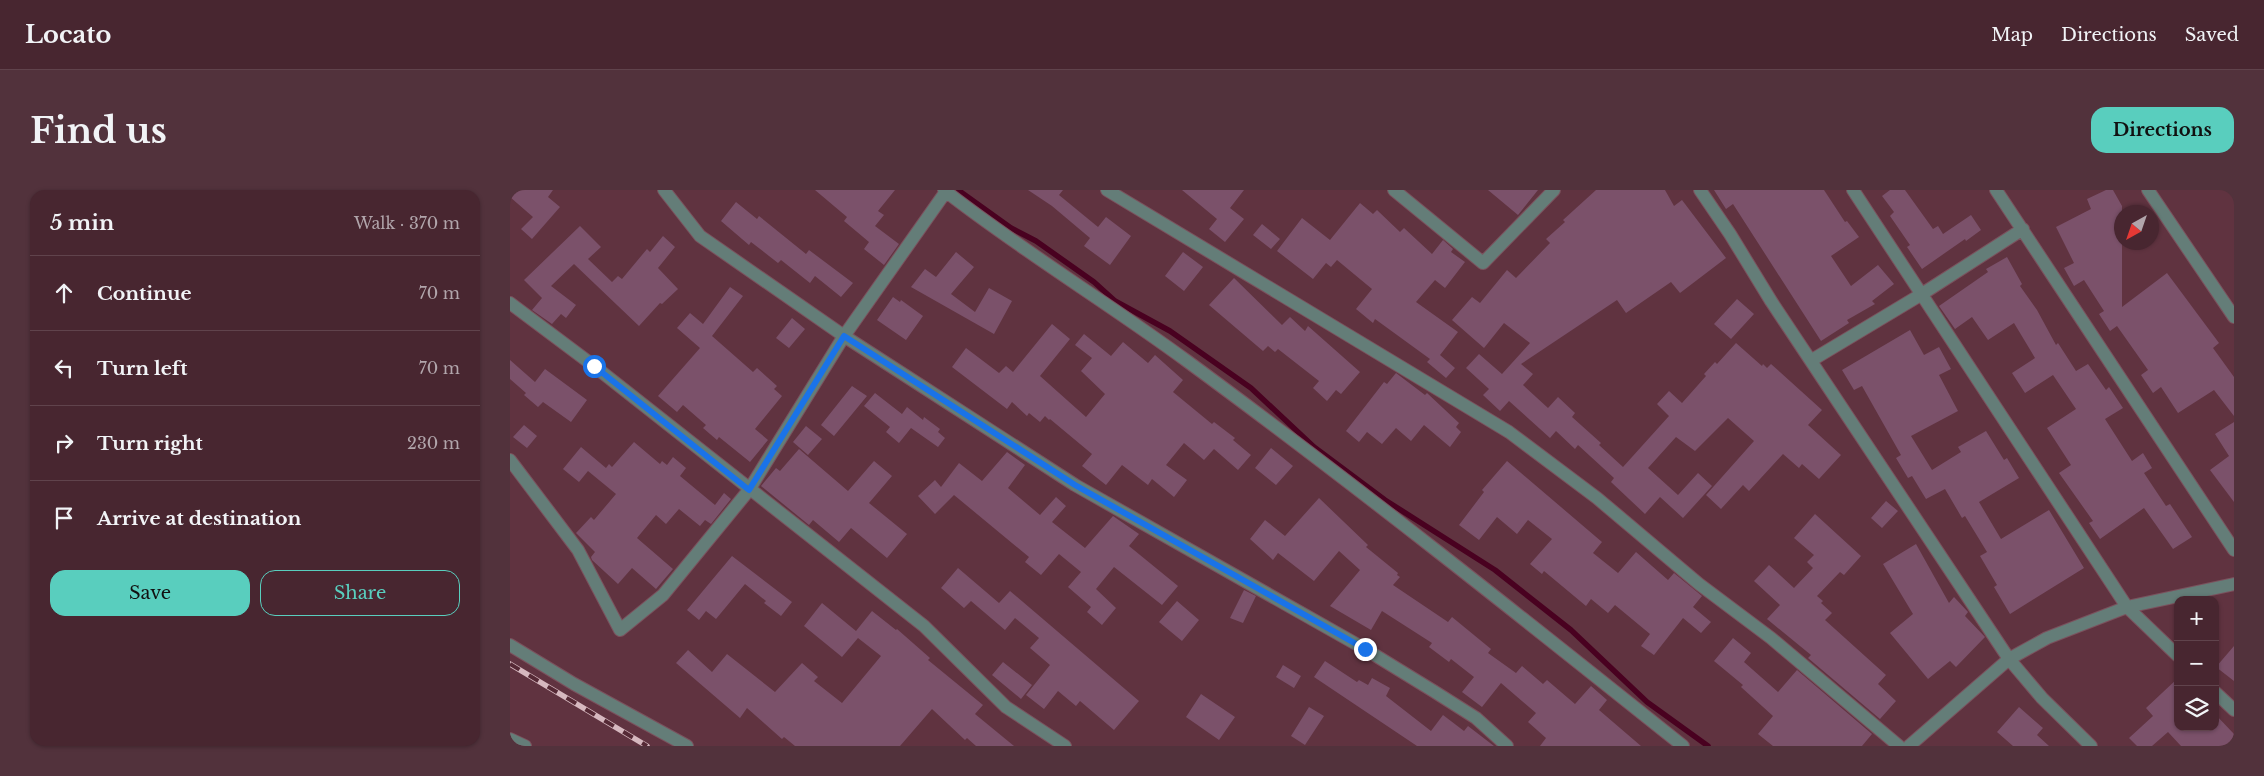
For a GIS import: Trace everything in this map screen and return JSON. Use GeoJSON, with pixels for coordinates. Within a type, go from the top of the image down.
{"type":"FeatureCollection","features":[{"type":"Feature","properties":{"kind":"street"},"geometry":{"type":"LineString","coordinates":[[664,190],[700,236],[844,336],[1075,485],[1365,649],[1476,718],[1507,746]]}},
{"type":"Feature","properties":{"kind":"street"},"geometry":{"type":"LineString","coordinates":[[1107,190],[1509,432],[1597,498],[1699,584],[1771,638],[1899,746]]}},
{"type":"Feature","properties":{"kind":"street"},"geometry":{"type":"LineString","coordinates":[[1394,190],[1483,263],[1554,190]]}},
{"type":"Feature","properties":{"kind":"street"},"geometry":{"type":"LineString","coordinates":[[1700,190],[2009,659],[2042,698],[2091,746]]}},
{"type":"Feature","properties":{"kind":"street"},"geometry":{"type":"LineString","coordinates":[[1853,190],[2127,607],[2174,652]]}},
{"type":"Feature","properties":{"kind":"street"},"geometry":{"type":"LineString","coordinates":[[1996,190],[2234,550]]}},
{"type":"Feature","properties":{"kind":"street"},"geometry":{"type":"LineString","coordinates":[[2148,190],[2234,318]]}},
{"type":"Feature","properties":{"kind":"street"},"geometry":{"type":"LineString","coordinates":[[510,460],[578,550],[620,630],[663,595],[749,490],[844,336],[946,191],[1039,261],[1162,342],[1311,452],[1429,543],[1683,746]]}},
{"type":"Feature","properties":{"kind":"street"},"geometry":{"type":"LineString","coordinates":[[1812,360],[1922,294],[2023,229]]}},
{"type":"Feature","properties":{"kind":"street"},"geometry":{"type":"LineString","coordinates":[[510,303],[594,366],[924,626],[1006,707],[1065,746]]}},
{"type":"Feature","properties":{"kind":"street"},"geometry":{"type":"LineString","coordinates":[[1909,746],[2009,659],[2047,638],[2127,607],[2234,584]]}},
{"type":"Feature","properties":{"kind":"street"},"geometry":{"type":"LineString","coordinates":[[510,645],[574,684],[687,746]]}},
{"type":"Feature","properties":{"kind":"street"},"geometry":{"type":"LineString","coordinates":[[2219,696],[2234,710]]}},
{"type":"Feature","properties":{"kind":"street"},"geometry":{"type":"LineString","coordinates":[[510,739],[525,746]]}},
{"type":"Feature","properties":{"kind":"building"},"geometry":{"type":"Polygon","coordinates":[[[510,190],[553,190],[548,197],[560,207],[532,239],[521,229],[533,217],[510,197],[510,190]]]}},
{"type":"Feature","properties":{"kind":"building"},"geometry":{"type":"Polygon","coordinates":[[[815,190],[895,190],[878,211],[884,215],[875,226],[899,244],[884,265],[864,249],[869,242],[844,221],[847,217],[815,190]]]}},
{"type":"Feature","properties":{"kind":"building"},"geometry":{"type":"Polygon","coordinates":[[[1028,190],[1063,190],[1059,195],[1098,227],[1106,217],[1131,236],[1110,265],[1084,246],[1090,238],[1052,206],[1028,190]]]}},
{"type":"Feature","properties":{"kind":"building"},"geometry":{"type":"Polygon","coordinates":[[[1182,190],[1244,190],[1230,208],[1244,219],[1225,242],[1209,229],[1217,219],[1182,190]]]}},
{"type":"Feature","properties":{"kind":"building"},"geometry":{"type":"Polygon","coordinates":[[[1488,190],[1538,190],[1518,215],[1488,190]]]}},
{"type":"Feature","properties":{"kind":"building"},"geometry":{"type":"Polygon","coordinates":[[[1596,190],[1665,190],[1674,206],[1682,200],[1726,258],[1680,293],[1671,282],[1626,313],[1617,300],[1521,364],[1533,374],[1523,385],[1548,408],[1558,397],[1575,413],[1572,417],[1601,443],[1599,445],[1623,467],[1669,416],[1657,404],[1669,391],[1682,403],[1706,376],[1704,374],[1715,362],[1717,364],[1736,343],[1762,366],[1763,364],[1767,368],[1771,364],[1822,410],[1808,425],[1841,455],[1819,479],[1802,464],[1799,468],[1783,454],[1749,491],[1743,485],[1721,509],[1706,495],[1754,441],[1728,418],[1695,451],[1676,437],[1648,468],[1678,495],[1698,473],[1712,486],[1683,518],[1660,497],[1645,514],[1611,482],[1614,478],[1578,445],[1575,449],[1556,431],[1550,438],[1509,401],[1500,411],[1483,395],[1489,389],[1466,368],[1479,354],[1502,374],[1530,343],[1504,323],[1484,348],[1452,320],[1472,297],[1480,303],[1507,270],[1516,278],[1550,243],[1546,239],[1565,222],[1563,220],[1596,190]]]}},
{"type":"Feature","properties":{"kind":"building"},"geometry":{"type":"Polygon","coordinates":[[[1714,190],[1824,190],[1845,222],[1847,221],[1859,237],[1831,256],[1851,286],[1878,265],[1894,284],[1872,301],[1875,304],[1847,320],[1849,323],[1821,341],[1733,204],[1726,209],[1714,190]]]}},
{"type":"Feature","properties":{"kind":"building"},"geometry":{"type":"Polygon","coordinates":[[[1890,190],[1905,190],[1933,229],[1938,226],[1943,234],[1971,215],[1981,230],[1922,269],[1907,247],[1910,245],[1890,216],[1894,212],[1882,196],[1890,190]]]}},
{"type":"Feature","properties":{"kind":"building"},"geometry":{"type":"Polygon","coordinates":[[[2106,190],[2113,190],[2121,205],[2114,205],[2114,250],[2122,250],[2122,307],[2167,273],[2219,343],[2213,348],[2234,377],[2234,416],[2214,390],[2178,413],[2161,387],[2153,393],[2141,375],[2148,370],[2117,326],[2110,331],[2099,314],[2104,311],[2084,280],[2074,286],[2064,268],[2074,263],[2056,227],[2091,209],[2087,199],[2106,190]]]}},
{"type":"Feature","properties":{"kind":"building"},"geometry":{"type":"Polygon","coordinates":[[[736,202],[757,219],[759,216],[806,254],[809,250],[853,283],[841,297],[815,276],[810,283],[781,260],[778,263],[751,242],[749,245],[721,221],[736,202]]]}},
{"type":"Feature","properties":{"kind":"building"},"geometry":{"type":"Polygon","coordinates":[[[1360,203],[1373,214],[1377,210],[1400,232],[1404,228],[1432,254],[1443,240],[1453,249],[1451,252],[1465,262],[1445,288],[1435,280],[1416,302],[1458,332],[1440,355],[1455,368],[1446,378],[1427,362],[1430,359],[1375,319],[1373,323],[1356,309],[1372,289],[1337,260],[1331,267],[1326,263],[1313,279],[1277,251],[1302,218],[1330,240],[1360,203]]]}},
{"type":"Feature","properties":{"kind":"building"},"geometry":{"type":"Polygon","coordinates":[[[1262,224],[1280,239],[1271,249],[1253,235],[1262,224]]]}},
{"type":"Feature","properties":{"kind":"building"},"geometry":{"type":"Polygon","coordinates":[[[580,226],[601,247],[588,259],[612,282],[618,276],[622,279],[647,249],[650,252],[663,236],[675,247],[658,268],[678,289],[662,304],[660,303],[639,326],[574,264],[551,286],[576,305],[566,318],[561,314],[552,324],[532,310],[542,298],[524,280],[580,226]]]}},
{"type":"Feature","properties":{"kind":"building"},"geometry":{"type":"Polygon","coordinates":[[[956,252],[974,267],[951,294],[975,312],[989,288],[1012,301],[994,334],[911,287],[925,269],[936,277],[956,252]]]}},
{"type":"Feature","properties":{"kind":"building"},"geometry":{"type":"Polygon","coordinates":[[[1183,252],[1203,267],[1184,291],[1165,276],[1183,252]]]}},
{"type":"Feature","properties":{"kind":"building"},"geometry":{"type":"Polygon","coordinates":[[[2007,257],[2022,284],[2020,286],[2037,310],[2056,345],[2058,343],[2076,371],[2088,364],[2106,390],[2109,387],[2123,408],[2105,419],[2132,461],[2143,453],[2152,468],[2144,473],[2166,506],[2170,504],[2192,537],[2173,549],[2144,508],[2100,539],[2089,523],[2093,521],[2059,473],[2071,465],[2047,428],[2076,409],[2053,375],[2025,393],[2012,373],[2035,358],[2014,323],[1988,340],[1972,317],[1955,329],[1939,306],[1988,272],[1986,269],[2007,257]]]}},
{"type":"Feature","properties":{"kind":"building"},"geometry":{"type":"Polygon","coordinates":[[[1234,278],[1282,325],[1290,317],[1305,331],[1308,326],[1360,372],[1341,394],[1336,390],[1327,401],[1313,388],[1319,381],[1278,349],[1275,352],[1268,346],[1263,351],[1209,305],[1234,278]]]}},
{"type":"Feature","properties":{"kind":"building"},"geometry":{"type":"Polygon","coordinates":[[[730,287],[743,296],[712,336],[753,372],[757,368],[777,386],[774,389],[782,396],[755,429],[768,440],[750,462],[719,437],[717,440],[703,428],[706,425],[683,405],[677,412],[658,396],[700,348],[677,328],[690,313],[703,324],[730,287]]]}},
{"type":"Feature","properties":{"kind":"building"},"geometry":{"type":"Polygon","coordinates":[[[893,297],[900,302],[901,300],[923,316],[906,340],[877,320],[893,297]]]}},
{"type":"Feature","properties":{"kind":"building"},"geometry":{"type":"Polygon","coordinates":[[[1737,299],[1754,314],[1731,339],[1714,324],[1737,299]]]}},
{"type":"Feature","properties":{"kind":"building"},"geometry":{"type":"Polygon","coordinates":[[[792,318],[805,329],[789,348],[776,338],[792,318]]]}},
{"type":"Feature","properties":{"kind":"building"},"geometry":{"type":"Polygon","coordinates":[[[1052,324],[1070,339],[1040,376],[1086,417],[1105,394],[1081,371],[1092,358],[1075,345],[1084,334],[1111,356],[1123,342],[1148,363],[1155,355],[1183,380],[1173,392],[1212,424],[1214,422],[1235,438],[1233,440],[1251,455],[1238,470],[1214,449],[1204,460],[1184,443],[1166,465],[1187,480],[1174,497],[1152,479],[1148,485],[1122,465],[1106,485],[1082,466],[1092,454],[1050,419],[1045,416],[1040,422],[1029,413],[1027,416],[1012,402],[1007,409],[952,367],[966,348],[999,373],[1006,366],[1013,372],[1052,324]]]}},
{"type":"Feature","properties":{"kind":"building"},"geometry":{"type":"Polygon","coordinates":[[[1910,330],[1924,355],[1939,347],[1951,369],[1939,375],[1958,411],[1911,436],[1932,470],[1961,452],[1958,447],[1986,431],[2004,460],[2007,458],[2019,478],[1979,502],[2001,539],[2049,510],[2084,568],[2010,614],[1994,587],[1997,585],[1980,556],[1987,552],[1965,516],[1962,518],[1945,489],[1926,499],[1912,476],[1908,478],[1896,458],[1901,455],[1862,386],[1854,390],[1842,370],[1910,330]]]}},
{"type":"Feature","properties":{"kind":"building"},"geometry":{"type":"Polygon","coordinates":[[[510,360],[535,382],[545,369],[587,400],[571,422],[543,402],[538,407],[524,395],[526,393],[510,379],[510,360]]]}},
{"type":"Feature","properties":{"kind":"building"},"geometry":{"type":"Polygon","coordinates":[[[1396,373],[1425,395],[1427,393],[1459,423],[1456,427],[1461,432],[1450,447],[1424,425],[1411,441],[1396,428],[1382,444],[1367,432],[1359,442],[1346,431],[1384,382],[1387,384],[1396,373]]]}},
{"type":"Feature","properties":{"kind":"building"},"geometry":{"type":"Polygon","coordinates":[[[852,386],[867,396],[834,436],[821,425],[852,386]]]}},
{"type":"Feature","properties":{"kind":"building"},"geometry":{"type":"Polygon","coordinates":[[[875,393],[902,414],[907,407],[923,420],[924,417],[940,429],[938,432],[945,438],[938,447],[911,428],[899,443],[886,432],[890,427],[864,406],[875,393]]]}},
{"type":"Feature","properties":{"kind":"building"},"geometry":{"type":"Polygon","coordinates":[[[2234,422],[2234,502],[2210,470],[2229,456],[2215,434],[2234,422]]]}},
{"type":"Feature","properties":{"kind":"building"},"geometry":{"type":"Polygon","coordinates":[[[524,425],[537,436],[527,448],[513,437],[524,425]]]}},
{"type":"Feature","properties":{"kind":"building"},"geometry":{"type":"Polygon","coordinates":[[[806,426],[822,439],[808,455],[793,442],[806,426]]]}},
{"type":"Feature","properties":{"kind":"building"},"geometry":{"type":"Polygon","coordinates":[[[634,442],[660,464],[662,461],[667,465],[673,457],[686,468],[680,476],[715,505],[724,493],[731,499],[711,524],[705,520],[700,526],[679,509],[666,524],[656,515],[637,538],[673,569],[656,589],[632,568],[618,584],[592,560],[591,557],[595,552],[576,533],[591,517],[594,520],[616,494],[588,471],[579,482],[563,469],[581,447],[606,468],[609,464],[612,467],[634,442]]]}},
{"type":"Feature","properties":{"kind":"building"},"geometry":{"type":"Polygon","coordinates":[[[1271,448],[1293,466],[1276,485],[1255,468],[1271,448]]]}},
{"type":"Feature","properties":{"kind":"building"},"geometry":{"type":"Polygon","coordinates":[[[799,449],[848,491],[874,461],[892,476],[869,503],[907,534],[887,558],[851,528],[839,542],[813,520],[809,525],[761,486],[776,468],[780,471],[799,449]]]}},
{"type":"Feature","properties":{"kind":"building"},"geometry":{"type":"Polygon","coordinates":[[[1007,452],[1025,465],[1008,488],[1040,515],[1056,497],[1066,506],[1052,522],[1085,548],[1113,516],[1139,534],[1129,546],[1178,586],[1162,605],[1114,567],[1096,589],[1116,608],[1102,625],[1087,612],[1091,607],[1068,587],[1081,572],[1059,554],[1041,575],[1025,562],[1029,557],[954,495],[935,514],[918,496],[935,480],[941,487],[959,463],[982,481],[1007,452]]]}},
{"type":"Feature","properties":{"kind":"building"},"geometry":{"type":"Polygon","coordinates":[[[1507,461],[1602,542],[1593,553],[1618,573],[1636,552],[1668,580],[1674,573],[1702,596],[1693,607],[1711,622],[1701,633],[1683,618],[1654,655],[1641,646],[1650,634],[1615,605],[1608,613],[1591,599],[1586,606],[1544,571],[1542,574],[1530,564],[1552,539],[1528,520],[1517,534],[1497,517],[1479,540],[1459,525],[1484,492],[1482,490],[1507,461]]]}},
{"type":"Feature","properties":{"kind":"building"},"geometry":{"type":"Polygon","coordinates":[[[1319,498],[1368,545],[1366,547],[1398,573],[1397,575],[1400,577],[1393,585],[1448,622],[1452,617],[1491,649],[1488,653],[1516,673],[1522,666],[1543,684],[1547,680],[1575,704],[1591,686],[1607,700],[1599,710],[1641,746],[1540,746],[1546,738],[1528,722],[1536,713],[1501,683],[1482,707],[1462,692],[1474,677],[1451,659],[1449,662],[1429,647],[1432,643],[1382,611],[1371,630],[1330,606],[1360,570],[1339,551],[1314,581],[1278,553],[1273,560],[1250,539],[1265,520],[1285,536],[1319,498]]]}},
{"type":"Feature","properties":{"kind":"building"},"geometry":{"type":"Polygon","coordinates":[[[1886,501],[1898,511],[1882,528],[1871,518],[1886,501]]]}},
{"type":"Feature","properties":{"kind":"building"},"geometry":{"type":"Polygon","coordinates":[[[1815,514],[1861,556],[1844,575],[1840,572],[1817,596],[1823,601],[1821,603],[1832,613],[1825,620],[1886,675],[1878,684],[1896,701],[1880,719],[1808,658],[1811,655],[1767,619],[1780,605],[1754,581],[1769,565],[1794,588],[1813,568],[1807,562],[1814,555],[1794,538],[1815,514]]]}},
{"type":"Feature","properties":{"kind":"building"},"geometry":{"type":"Polygon","coordinates":[[[1916,544],[1949,603],[1954,597],[1968,612],[1965,616],[1985,637],[1956,667],[1950,661],[1928,679],[1890,633],[1913,614],[1883,564],[1916,544]]]}},
{"type":"Feature","properties":{"kind":"building"},"geometry":{"type":"Polygon","coordinates":[[[732,556],[792,602],[781,616],[764,603],[766,601],[745,584],[716,619],[706,611],[699,620],[687,610],[732,556]]]}},
{"type":"Feature","properties":{"kind":"building"},"geometry":{"type":"Polygon","coordinates":[[[958,568],[999,603],[1010,591],[1139,701],[1114,730],[1080,701],[1076,706],[1058,691],[1044,709],[1026,695],[1050,665],[1030,648],[1039,638],[1015,618],[1005,630],[971,601],[964,608],[941,588],[958,568]]]}},
{"type":"Feature","properties":{"kind":"building"},"geometry":{"type":"Polygon","coordinates":[[[1244,590],[1256,596],[1243,623],[1230,618],[1244,590]]]}},
{"type":"Feature","properties":{"kind":"building"},"geometry":{"type":"Polygon","coordinates":[[[1177,601],[1199,620],[1182,641],[1159,622],[1177,601]]]}},
{"type":"Feature","properties":{"kind":"building"},"geometry":{"type":"Polygon","coordinates":[[[822,603],[856,631],[872,611],[897,629],[930,658],[928,660],[983,705],[975,714],[1014,746],[976,746],[967,738],[965,740],[932,709],[900,746],[795,746],[784,737],[782,739],[747,708],[740,718],[676,663],[688,650],[712,672],[727,654],[775,692],[802,663],[818,677],[814,681],[842,703],[881,656],[858,638],[842,657],[804,626],[822,603]]]}},
{"type":"Feature","properties":{"kind":"building"},"geometry":{"type":"Polygon","coordinates":[[[1733,638],[1751,653],[1744,662],[1778,692],[1797,670],[1872,734],[1862,746],[1773,746],[1758,734],[1773,716],[1741,687],[1743,685],[1714,661],[1733,638]]]}},
{"type":"Feature","properties":{"kind":"building"},"geometry":{"type":"Polygon","coordinates":[[[2234,646],[2234,681],[2219,669],[2219,664],[2234,646]]]}},
{"type":"Feature","properties":{"kind":"building"},"geometry":{"type":"Polygon","coordinates":[[[1325,661],[1357,682],[1359,680],[1368,685],[1372,678],[1390,688],[1386,696],[1431,731],[1443,715],[1464,731],[1468,726],[1494,746],[1417,746],[1314,677],[1325,661]]]}},
{"type":"Feature","properties":{"kind":"building"},"geometry":{"type":"Polygon","coordinates":[[[1003,662],[1032,685],[1021,699],[992,675],[1003,662]]]}},
{"type":"Feature","properties":{"kind":"building"},"geometry":{"type":"Polygon","coordinates":[[[1283,665],[1301,676],[1294,688],[1276,677],[1283,665]]]}},
{"type":"Feature","properties":{"kind":"building"},"geometry":{"type":"Polygon","coordinates":[[[2174,682],[2174,731],[2219,731],[2219,718],[2234,734],[2234,746],[2181,746],[2168,732],[2152,746],[2137,746],[2129,738],[2153,716],[2146,708],[2174,682]]]}},
{"type":"Feature","properties":{"kind":"building"},"geometry":{"type":"Polygon","coordinates":[[[1201,694],[1235,717],[1219,740],[1186,717],[1201,694]]]}},
{"type":"Feature","properties":{"kind":"building"},"geometry":{"type":"Polygon","coordinates":[[[1309,707],[1324,716],[1305,745],[1291,736],[1309,707]]]}},
{"type":"Feature","properties":{"kind":"building"},"geometry":{"type":"Polygon","coordinates":[[[2019,707],[2043,728],[2037,735],[2049,746],[2013,746],[1997,732],[2019,707]]]}},
{"type":"Feature","properties":{"kind":"waterway"},"geometry":{"type":"LineString","coordinates":[[958,190],[1011,228],[1036,241],[1094,282],[1115,301],[1170,331],[1251,388],[1314,447],[1385,500],[1495,570],[1571,630],[1647,702],[1708,746]]}},
{"type":"Feature","properties":{"kind":"railway"},"geometry":{"type":"LineString","coordinates":[[510,664],[647,746]]}},
{"type":"Feature","properties":{"kind":"route"},"geometry":{"type":"LineString","coordinates":[[594,366],[749,490],[844,336],[1075,485],[1365,649]]}}]}
